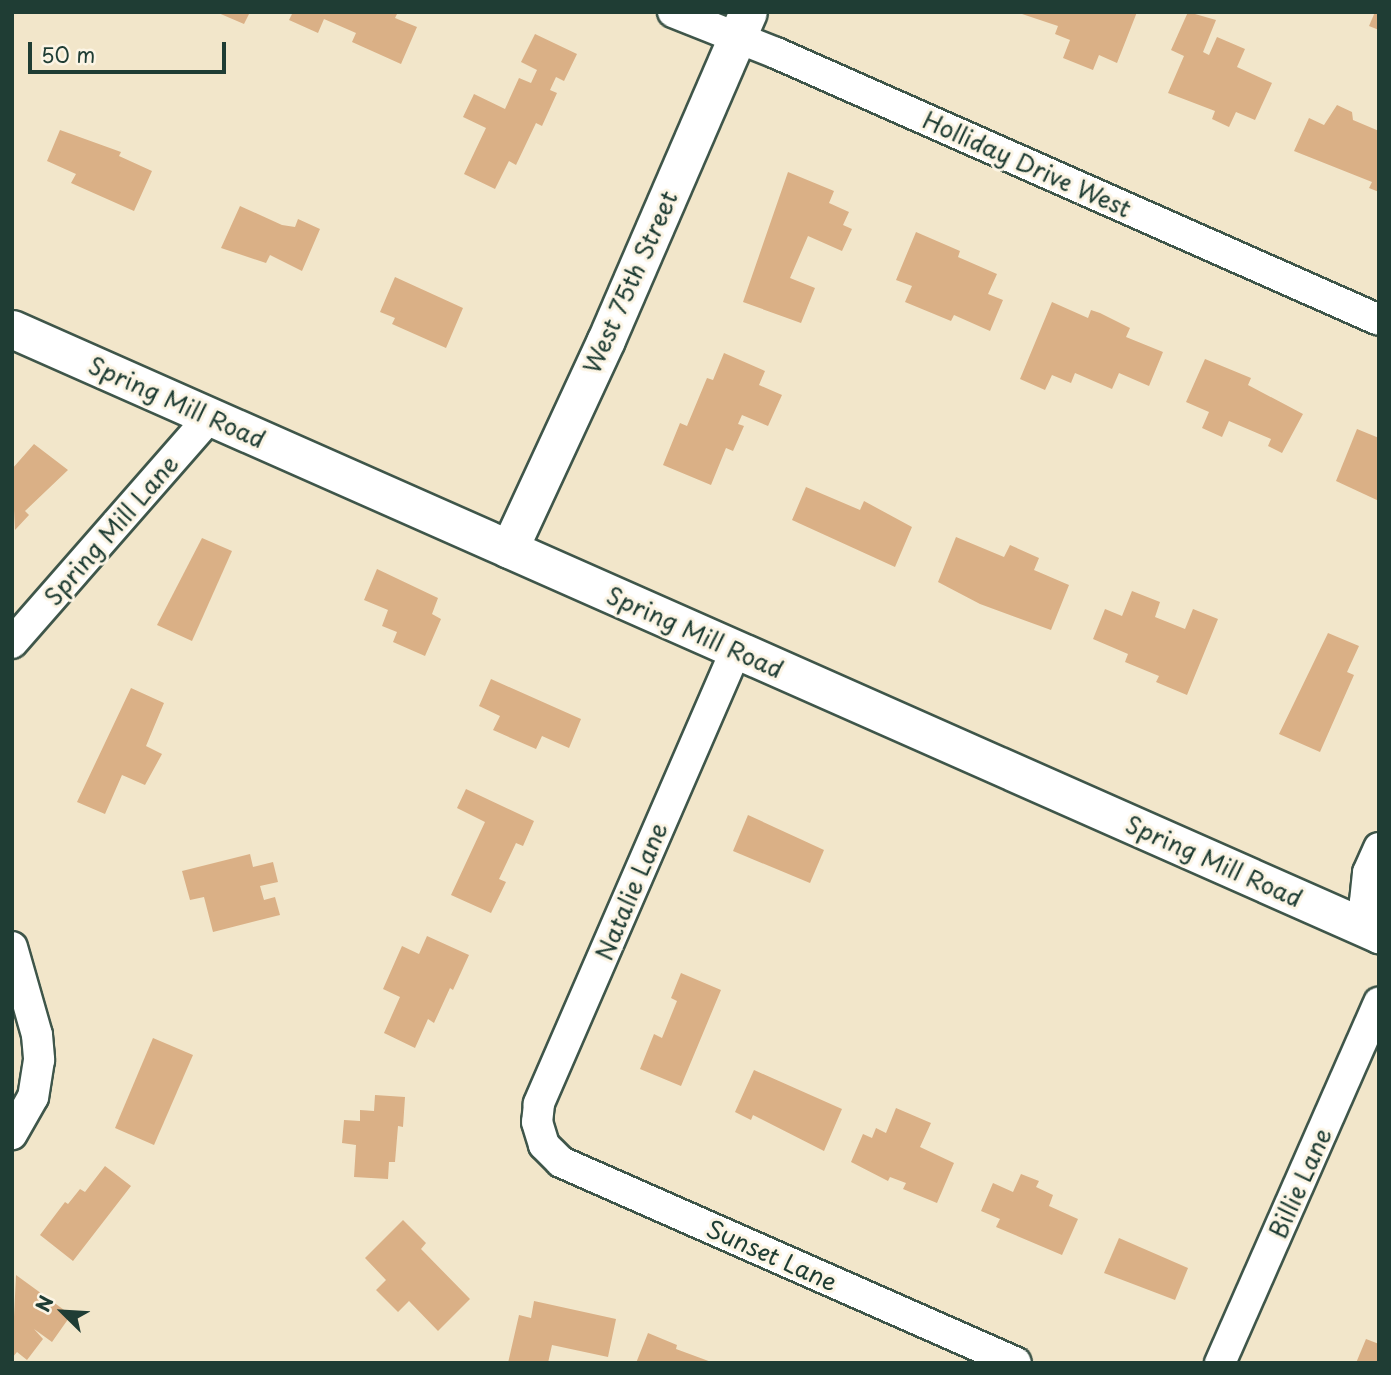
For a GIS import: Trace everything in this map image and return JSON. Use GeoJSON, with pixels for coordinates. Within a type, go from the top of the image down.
{"type":"FeatureCollection","features":[{"type":"Feature","properties":{"kind":"street","name":"Holliday Drive West"},"geometry":{"type":"LineString","coordinates":[[673,12],[742,25],[1379,320]]}},
{"type":"Feature","properties":{"kind":"street","name":"West 75th Street"},"geometry":{"type":"LineString","coordinates":[[509,549],[606,340],[742,25]]}},
{"type":"Feature","properties":{"kind":"street","name":"Spring Mill Road"},"geometry":{"type":"LineString","coordinates":[[12,328],[1378,935]]}},
{"type":"Feature","properties":{"kind":"street","name":"Spring Mill Lane"},"geometry":{"type":"LineString","coordinates":[[12,643],[210,417]]}},
{"type":"Feature","properties":{"kind":"street","name":"Natalie Lane"},"geometry":{"type":"LineString","coordinates":[[541,1134],[539,1104],[736,650]]}},
{"type":"Feature","properties":{"kind":"street"},"geometry":{"type":"LineString","coordinates":[[1378,935],[1366,902],[1368,873],[1379,848]]}},
{"type":"Feature","properties":{"kind":"street"},"geometry":{"type":"LineString","coordinates":[[12,947],[37,1035],[39,1060],[33,1097],[12,1134]]}},
{"type":"Feature","properties":{"kind":"street","name":"Billie Lane"},"geometry":{"type":"LineString","coordinates":[[1220,1363],[1379,1003]]}},
{"type":"Feature","properties":{"kind":"street","name":"Sunset Lane"},"geometry":{"type":"LineString","coordinates":[[541,1134],[561,1162],[1016,1363]]}},
{"type":"Feature","properties":{"kind":"building"},"geometry":{"type":"Polygon","coordinates":[[[216,12],[250,12],[244,24],[216,12]]]}},
{"type":"Feature","properties":{"kind":"building"},"geometry":{"type":"Polygon","coordinates":[[[293,12],[398,12],[395,18],[417,27],[401,64],[352,42],[356,33],[324,19],[318,33],[289,20],[293,12]]]}},
{"type":"Feature","properties":{"kind":"building"},"geometry":{"type":"Polygon","coordinates":[[[1016,12],[1137,12],[1117,63],[1099,55],[1093,70],[1063,58],[1070,40],[1055,34],[1058,26],[1016,12]]]}},
{"type":"Feature","properties":{"kind":"building"},"geometry":{"type":"Polygon","coordinates":[[[1188,12],[1216,20],[1203,52],[1209,55],[1217,37],[1245,49],[1237,67],[1272,83],[1255,120],[1236,112],[1229,127],[1212,119],[1215,111],[1168,93],[1184,56],[1171,50],[1188,12]]]}},
{"type":"Feature","properties":{"kind":"building"},"geometry":{"type":"Polygon","coordinates":[[[1375,12],[1379,12],[1379,30],[1369,26],[1375,12]]]}},
{"type":"Feature","properties":{"kind":"building"},"geometry":{"type":"Polygon","coordinates":[[[535,34],[577,54],[564,81],[556,77],[550,90],[557,93],[542,126],[536,123],[516,165],[509,161],[495,189],[464,174],[486,128],[463,117],[474,94],[505,109],[519,78],[531,83],[537,70],[521,62],[535,34]]]}},
{"type":"Feature","properties":{"kind":"building"},"geometry":{"type":"Polygon","coordinates":[[[1337,105],[1352,112],[1353,120],[1379,131],[1379,192],[1369,188],[1372,182],[1294,151],[1309,118],[1324,125],[1337,105]]]}},
{"type":"Feature","properties":{"kind":"building"},"geometry":{"type":"Polygon","coordinates":[[[60,130],[121,152],[119,156],[152,171],[134,211],[71,183],[76,174],[47,161],[60,130]]]}},
{"type":"Feature","properties":{"kind":"building"},"geometry":{"type":"Polygon","coordinates":[[[788,172],[834,191],[829,203],[849,212],[843,225],[852,229],[842,251],[808,236],[790,278],[815,288],[801,323],[743,302],[788,172]]]}},
{"type":"Feature","properties":{"kind":"building"},"geometry":{"type":"Polygon","coordinates":[[[240,206],[282,225],[295,227],[298,219],[320,229],[302,271],[270,255],[266,263],[221,248],[240,206]]]}},
{"type":"Feature","properties":{"kind":"building"},"geometry":{"type":"Polygon","coordinates":[[[916,232],[960,251],[958,257],[997,274],[988,294],[1003,300],[990,331],[954,315],[951,321],[905,302],[912,286],[896,280],[916,232]]]}},
{"type":"Feature","properties":{"kind":"building"},"geometry":{"type":"Polygon","coordinates":[[[395,277],[463,308],[446,348],[392,324],[395,318],[380,312],[395,277]]]}},
{"type":"Feature","properties":{"kind":"building"},"geometry":{"type":"Polygon","coordinates":[[[1052,302],[1088,318],[1091,310],[1100,313],[1130,328],[1126,337],[1163,352],[1149,386],[1119,373],[1112,389],[1075,373],[1071,383],[1052,375],[1045,390],[1020,379],[1052,302]]]}},
{"type":"Feature","properties":{"kind":"building"},"geometry":{"type":"Polygon","coordinates":[[[724,353],[765,371],[759,385],[782,395],[768,426],[742,415],[738,424],[744,426],[733,451],[726,448],[711,485],[663,465],[680,423],[687,426],[707,378],[713,380],[724,353]]]}},
{"type":"Feature","properties":{"kind":"building"},"geometry":{"type":"Polygon","coordinates":[[[1205,359],[1251,378],[1248,385],[1303,414],[1282,453],[1268,446],[1271,439],[1229,421],[1222,437],[1202,428],[1209,412],[1186,402],[1205,359]]]}},
{"type":"Feature","properties":{"kind":"building"},"geometry":{"type":"Polygon","coordinates":[[[1357,429],[1379,438],[1379,501],[1336,481],[1357,429]]]}},
{"type":"Feature","properties":{"kind":"building"},"geometry":{"type":"Polygon","coordinates":[[[34,444],[68,470],[25,511],[29,515],[15,530],[12,469],[34,444]]]}},
{"type":"Feature","properties":{"kind":"building"},"geometry":{"type":"Polygon","coordinates":[[[806,487],[860,510],[864,501],[912,527],[895,567],[792,520],[806,487]]]}},
{"type":"Feature","properties":{"kind":"building"},"geometry":{"type":"Polygon","coordinates":[[[956,537],[1004,557],[1010,545],[1039,558],[1034,570],[1069,585],[1051,630],[980,604],[938,582],[956,537]]]}},
{"type":"Feature","properties":{"kind":"building"},"geometry":{"type":"Polygon","coordinates":[[[202,538],[232,551],[192,641],[157,625],[202,538]]]}},
{"type":"Feature","properties":{"kind":"building"},"geometry":{"type":"Polygon","coordinates":[[[377,569],[438,598],[432,614],[441,619],[425,656],[393,642],[397,632],[382,626],[388,610],[364,600],[377,569]]]}},
{"type":"Feature","properties":{"kind":"building"},"geometry":{"type":"Polygon","coordinates":[[[1132,591],[1160,602],[1155,617],[1185,629],[1193,609],[1218,619],[1187,695],[1156,682],[1159,676],[1125,662],[1128,654],[1093,639],[1105,609],[1122,616],[1132,591]]]}},
{"type":"Feature","properties":{"kind":"building"},"geometry":{"type":"Polygon","coordinates":[[[1328,633],[1359,646],[1347,672],[1354,675],[1320,752],[1279,734],[1328,633]]]}},
{"type":"Feature","properties":{"kind":"building"},"geometry":{"type":"Polygon","coordinates":[[[491,679],[581,719],[569,748],[542,736],[536,749],[493,730],[500,716],[479,706],[491,679]]]}},
{"type":"Feature","properties":{"kind":"building"},"geometry":{"type":"Polygon","coordinates":[[[131,688],[164,703],[146,746],[162,754],[145,785],[122,775],[105,814],[77,802],[131,688]]]}},
{"type":"Feature","properties":{"kind":"building"},"geometry":{"type":"Polygon","coordinates":[[[466,789],[534,821],[523,846],[516,843],[499,879],[506,882],[491,913],[451,895],[485,822],[457,808],[466,789]]]}},
{"type":"Feature","properties":{"kind":"building"},"geometry":{"type":"Polygon","coordinates":[[[748,815],[824,850],[810,883],[733,851],[748,815]]]}},
{"type":"Feature","properties":{"kind":"building"},"geometry":{"type":"Polygon","coordinates":[[[250,854],[253,867],[273,862],[278,882],[260,886],[264,900],[275,897],[280,915],[213,932],[204,897],[190,900],[182,871],[250,854]]]}},
{"type":"Feature","properties":{"kind":"building"},"geometry":{"type":"Polygon","coordinates":[[[427,936],[469,955],[434,1023],[428,1019],[415,1048],[384,1033],[400,997],[383,989],[402,946],[419,954],[427,936]]]}},
{"type":"Feature","properties":{"kind":"building"},"geometry":{"type":"Polygon","coordinates":[[[681,973],[721,990],[681,1086],[640,1069],[654,1034],[662,1038],[677,1001],[671,998],[681,973]]]}},
{"type":"Feature","properties":{"kind":"building"},"geometry":{"type":"Polygon","coordinates":[[[153,1038],[193,1055],[154,1145],[115,1128],[153,1038]]]}},
{"type":"Feature","properties":{"kind":"building"},"geometry":{"type":"Polygon","coordinates":[[[754,1070],[842,1109],[824,1151],[753,1115],[751,1120],[735,1112],[754,1070]]]}},
{"type":"Feature","properties":{"kind":"building"},"geometry":{"type":"Polygon","coordinates":[[[375,1095],[405,1097],[403,1127],[398,1126],[395,1162],[389,1162],[388,1179],[354,1177],[356,1145],[342,1143],[344,1120],[360,1121],[360,1110],[374,1111],[375,1095]]]}},
{"type":"Feature","properties":{"kind":"building"},"geometry":{"type":"Polygon","coordinates":[[[896,1108],[931,1123],[920,1147],[954,1163],[937,1203],[903,1189],[906,1183],[890,1177],[888,1181],[851,1162],[863,1134],[872,1138],[876,1128],[886,1133],[896,1108]]]}},
{"type":"Feature","properties":{"kind":"building"},"geometry":{"type":"Polygon","coordinates":[[[105,1166],[131,1186],[73,1261],[40,1235],[65,1202],[68,1204],[80,1189],[85,1192],[105,1166]]]}},
{"type":"Feature","properties":{"kind":"building"},"geometry":{"type":"Polygon","coordinates":[[[1021,1174],[1039,1181],[1036,1187],[1053,1195],[1049,1206],[1078,1219],[1062,1255],[996,1227],[1000,1219],[981,1211],[993,1183],[1013,1192],[1021,1174]]]}},
{"type":"Feature","properties":{"kind":"building"},"geometry":{"type":"Polygon","coordinates":[[[403,1220],[426,1243],[421,1249],[470,1299],[438,1331],[409,1301],[398,1312],[376,1290],[386,1280],[365,1258],[403,1220]]]}},
{"type":"Feature","properties":{"kind":"building"},"geometry":{"type":"Polygon","coordinates":[[[1119,1238],[1188,1268],[1175,1300],[1104,1273],[1119,1238]]]}},
{"type":"Feature","properties":{"kind":"building"},"geometry":{"type":"Polygon","coordinates":[[[16,1275],[71,1315],[52,1342],[34,1329],[43,1339],[27,1360],[17,1352],[12,1358],[16,1275]]]}},
{"type":"Feature","properties":{"kind":"building"},"geometry":{"type":"Polygon","coordinates":[[[534,1301],[616,1319],[608,1357],[552,1345],[548,1363],[508,1363],[519,1315],[531,1318],[534,1301]]]}},
{"type":"Feature","properties":{"kind":"building"},"geometry":{"type":"Polygon","coordinates":[[[648,1333],[677,1345],[676,1349],[714,1363],[636,1363],[648,1333]]]}},
{"type":"Feature","properties":{"kind":"building"},"geometry":{"type":"Polygon","coordinates":[[[1366,1339],[1379,1344],[1379,1363],[1356,1363],[1366,1339]]]}}]}
